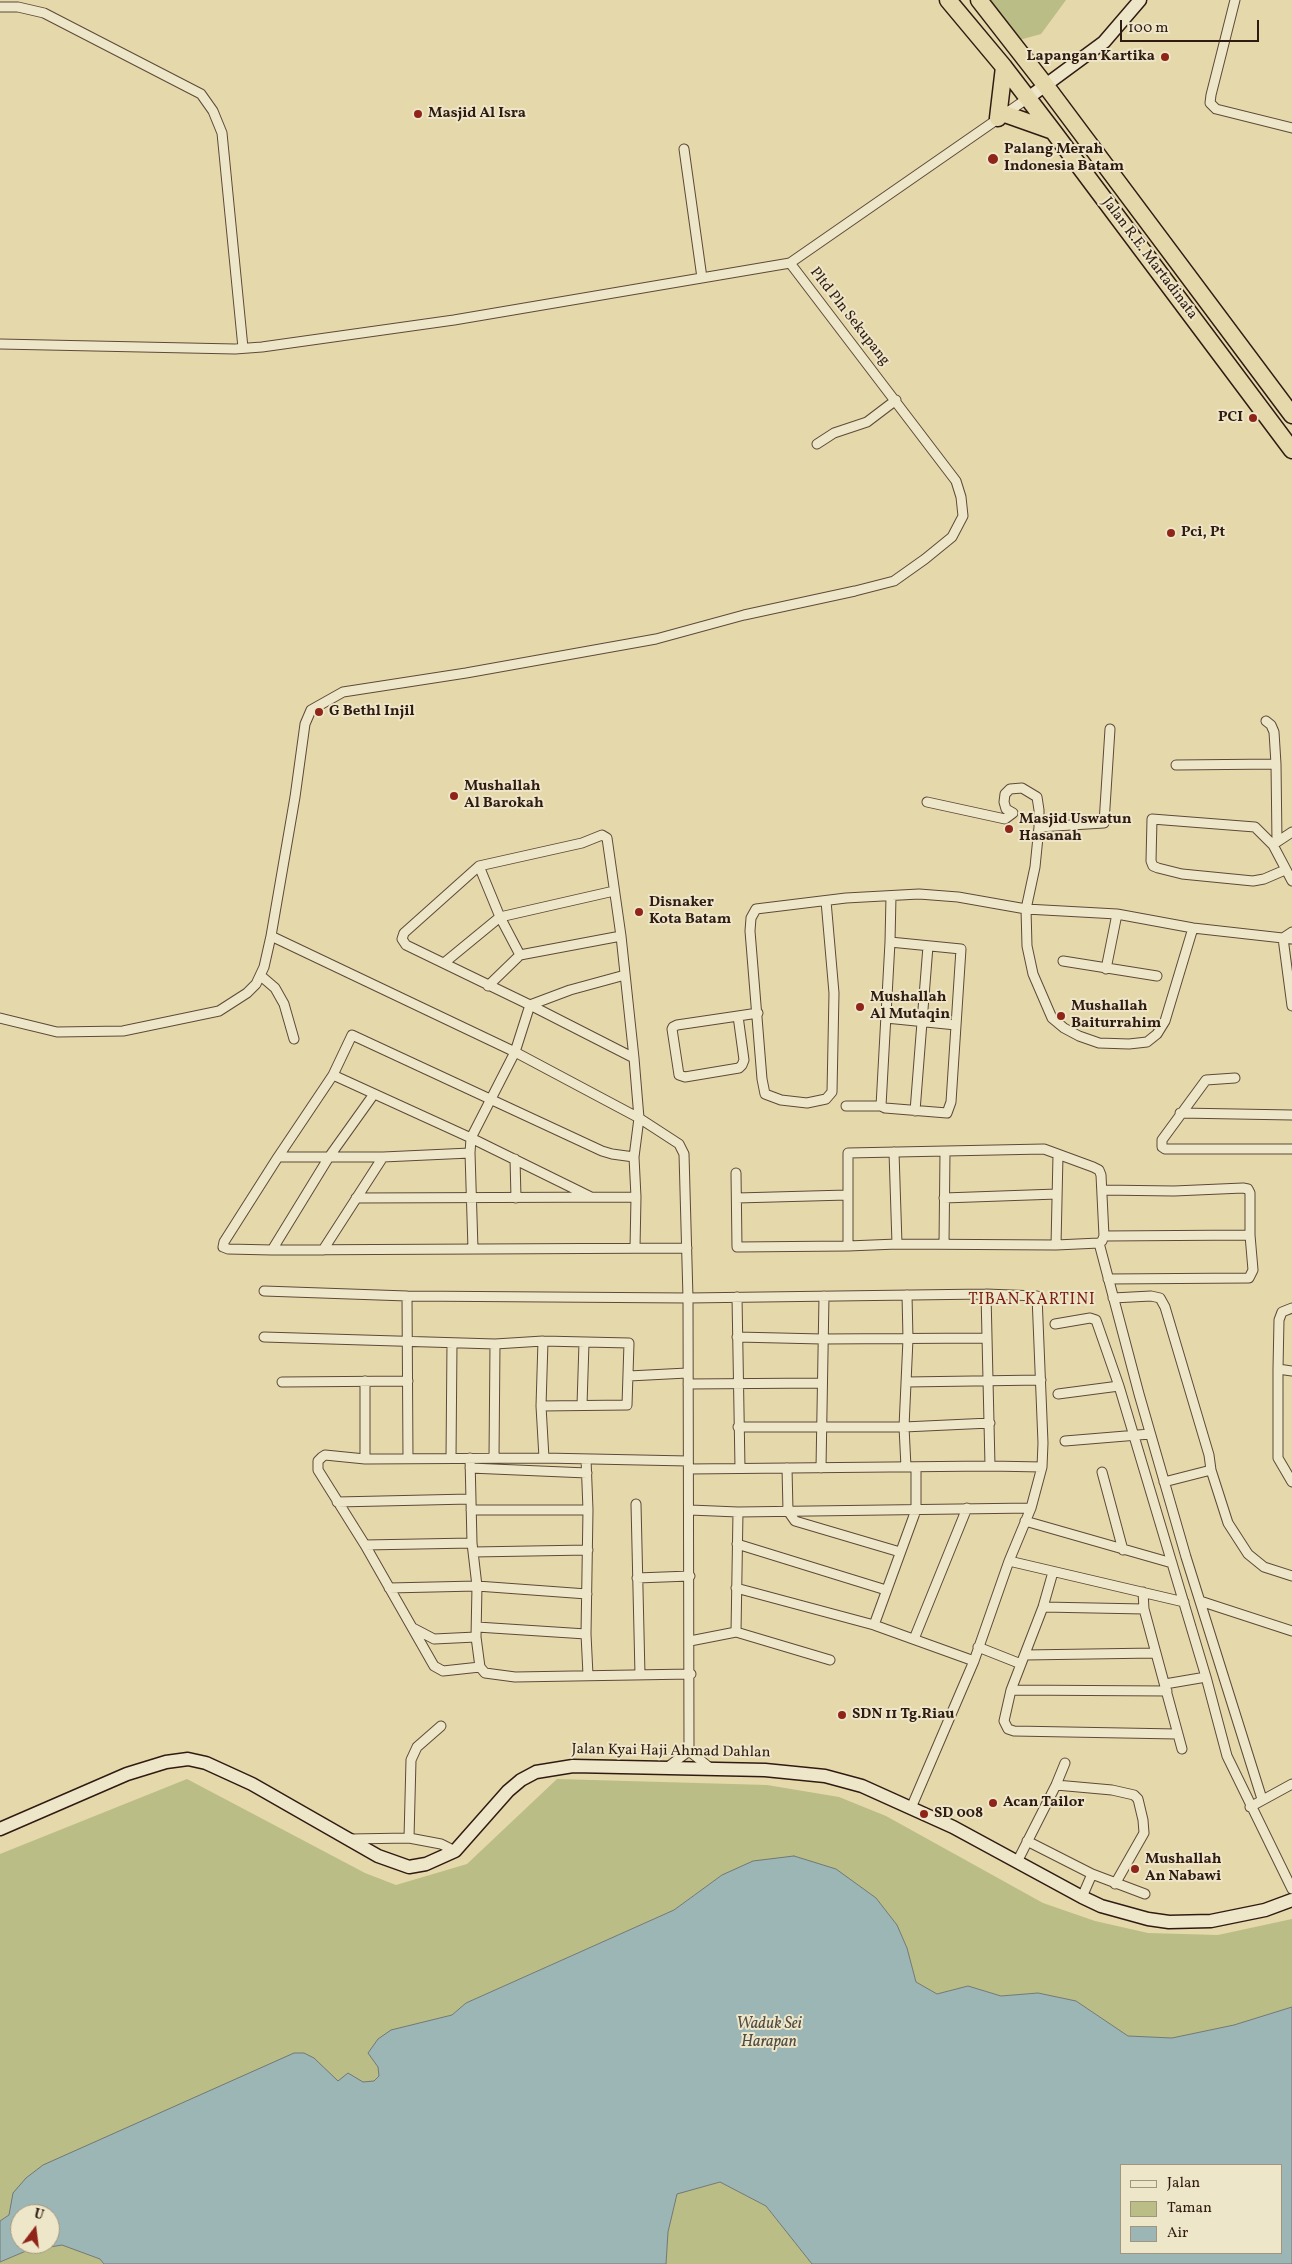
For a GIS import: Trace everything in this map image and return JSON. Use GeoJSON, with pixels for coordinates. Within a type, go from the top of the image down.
{"type":"FeatureCollection","features":[{"type":"Feature","properties":{"kind":"highway","name":"Jalan R.E. Martadinata"},"geometry":{"type":"LineString","coordinates":[[948,0],[1004,67],[1037,92],[1053,131],[1292,450]]}},
{"type":"Feature","properties":{"kind":"highway","name":"Jalan R.E. Martadinata"},"geometry":{"type":"LineString","coordinates":[[979,0],[1037,92],[1292,415]]}},
{"type":"Feature","properties":{"kind":"highway"},"geometry":{"type":"LineString","coordinates":[[1004,67],[1002,116],[1053,131]]}},
{"type":"Feature","properties":{"kind":"main road"},"geometry":{"type":"LineString","coordinates":[[1037,92],[1104,42],[1140,0]]}},
{"type":"Feature","properties":{"kind":"main road","name":"Jalan Kyai Haji Ahmad Dahlan"},"geometry":{"type":"LineString","coordinates":[[0,1829],[127,1774],[166,1762],[188,1759],[206,1762],[252,1784],[378,1856],[410,1867],[426,1864],[455,1851],[508,1791],[521,1780],[536,1772],[573,1766],[669,1766],[765,1770],[825,1776],[862,1786],[953,1827],[1082,1897],[1122,1912],[1169,1922],[1229,1918],[1265,1910],[1292,1900]]}},
{"type":"Feature","properties":{"kind":"street"},"geometry":{"type":"LineString","coordinates":[[1235,0],[1210,95],[1210,103],[1216,108],[1292,128]]}},
{"type":"Feature","properties":{"kind":"street"},"geometry":{"type":"LineString","coordinates":[[0,7],[18,7],[44,13],[201,94],[213,111],[222,133],[243,348]]}},
{"type":"Feature","properties":{"kind":"street"},"geometry":{"type":"LineString","coordinates":[[0,344],[243,348],[454,320],[790,263],[1037,92]]}},
{"type":"Feature","properties":{"kind":"street"},"geometry":{"type":"LineString","coordinates":[[684,149],[702,278]]}},
{"type":"Feature","properties":{"kind":"street","name":"Pltd Pln Sekupang"},"geometry":{"type":"LineString","coordinates":[[271,936],[295,797],[305,724],[311,710],[343,692],[466,673],[656,638],[744,615],[894,581],[925,559],[952,536],[963,516],[961,497],[956,481],[790,263]]}},
{"type":"Feature","properties":{"kind":"street"},"geometry":{"type":"LineString","coordinates":[[816,444],[834,433],[867,422],[896,400]]}},
{"type":"Feature","properties":{"kind":"street"},"geometry":{"type":"LineString","coordinates":[[1266,721],[1271,725],[1274,732],[1276,764],[1275,843],[1285,870],[1292,881]]}},
{"type":"Feature","properties":{"kind":"street"},"geometry":{"type":"LineString","coordinates":[[1039,827],[1104,824],[1110,729]]}},
{"type":"Feature","properties":{"kind":"street"},"geometry":{"type":"LineString","coordinates":[[1176,764],[1276,764]]}},
{"type":"Feature","properties":{"kind":"street"},"geometry":{"type":"LineString","coordinates":[[928,802],[1005,819],[1013,814],[1004,805],[1005,794],[1010,790],[1022,788],[1037,797],[1039,827],[1035,867],[1026,910],[1027,946],[1033,974],[1052,1018],[1064,1028],[1099,1043],[1129,1044],[1147,1042],[1157,1034],[1165,1021],[1193,928]]}},
{"type":"Feature","properties":{"kind":"street"},"geometry":{"type":"LineString","coordinates":[[1275,843],[1255,827],[1152,819],[1151,861],[1153,866],[1158,868],[1182,874],[1253,881],[1264,879],[1285,870]]}},
{"type":"Feature","properties":{"kind":"street"},"geometry":{"type":"LineString","coordinates":[[1275,843],[1292,832]]}},
{"type":"Feature","properties":{"kind":"street"},"geometry":{"type":"LineString","coordinates":[[634,1058],[406,945],[402,939],[404,934],[479,866],[582,843],[602,835],[607,838],[622,936],[625,975],[634,1058],[639,1118],[634,1156],[636,1197],[635,1248]]}},
{"type":"Feature","properties":{"kind":"street"},"geometry":{"type":"LineString","coordinates":[[479,866],[500,917],[520,955]]}},
{"type":"Feature","properties":{"kind":"street"},"geometry":{"type":"LineString","coordinates":[[444,963],[500,917],[614,891]]}},
{"type":"Feature","properties":{"kind":"street"},"geometry":{"type":"LineString","coordinates":[[826,900],[834,992],[834,1078],[832,1092],[826,1099],[807,1103],[781,1100],[766,1094],[762,1080],[751,918],[756,909],[826,900],[919,894],[948,896],[1026,910],[1117,914],[1193,928],[1288,939]]}},
{"type":"Feature","properties":{"kind":"street"},"geometry":{"type":"LineString","coordinates":[[881,1106],[891,896]]}},
{"type":"Feature","properties":{"kind":"street"},"geometry":{"type":"LineString","coordinates":[[1106,969],[1117,914]]}},
{"type":"Feature","properties":{"kind":"street"},"geometry":{"type":"LineString","coordinates":[[1292,932],[1288,939],[1292,1006]]}},
{"type":"Feature","properties":{"kind":"street"},"geometry":{"type":"LineString","coordinates":[[0,1018],[57,1032],[123,1031],[219,1011],[247,993],[256,984],[271,936],[515,1052],[639,1118],[679,1144],[684,1154],[688,1298],[688,1465],[690,1510],[689,1751]]}},
{"type":"Feature","properties":{"kind":"street"},"geometry":{"type":"LineString","coordinates":[[488,986],[520,955],[622,936]]}},
{"type":"Feature","properties":{"kind":"street"},"geometry":{"type":"LineString","coordinates":[[846,1106],[881,1106],[885,1108],[947,1113],[950,1109],[961,949],[890,942]]}},
{"type":"Feature","properties":{"kind":"street"},"geometry":{"type":"LineString","coordinates":[[915,1111],[928,946]]}},
{"type":"Feature","properties":{"kind":"street"},"geometry":{"type":"LineString","coordinates":[[1063,961],[1156,976]]}},
{"type":"Feature","properties":{"kind":"street"},"geometry":{"type":"LineString","coordinates":[[530,1005],[570,990],[625,975]]}},
{"type":"Feature","properties":{"kind":"street"},"geometry":{"type":"LineString","coordinates":[[260,976],[275,988],[284,1004],[294,1039]]}},
{"type":"Feature","properties":{"kind":"street"},"geometry":{"type":"LineString","coordinates":[[473,1248],[471,1138],[515,1052],[530,1005]]}},
{"type":"Feature","properties":{"kind":"street"},"geometry":{"type":"LineString","coordinates":[[738,1016],[744,1060],[739,1068],[685,1077],[679,1075],[673,1027],[738,1016],[758,1013]]}},
{"type":"Feature","properties":{"kind":"street"},"geometry":{"type":"LineString","coordinates":[[886,1018],[956,1025]]}},
{"type":"Feature","properties":{"kind":"street"},"geometry":{"type":"LineString","coordinates":[[634,1156],[602,1151],[352,1035],[333,1075],[278,1157],[224,1242],[223,1247],[228,1249],[272,1250],[687,1248]]}},
{"type":"Feature","properties":{"kind":"street"},"geometry":{"type":"LineString","coordinates":[[333,1075],[471,1138],[591,1197]]}},
{"type":"Feature","properties":{"kind":"street"},"geometry":{"type":"LineString","coordinates":[[1235,1078],[1206,1080],[1162,1140],[1162,1147],[1165,1149],[1292,1149]]}},
{"type":"Feature","properties":{"kind":"street"},"geometry":{"type":"LineString","coordinates":[[272,1250],[329,1157],[374,1094]]}},
{"type":"Feature","properties":{"kind":"street"},"geometry":{"type":"LineString","coordinates":[[1180,1113],[1292,1115]]}},
{"type":"Feature","properties":{"kind":"street"},"geometry":{"type":"LineString","coordinates":[[848,1246],[848,1153],[1044,1149],[1098,1170],[1101,1174],[1101,1240],[1108,1280],[1164,1482],[1262,1800]]}},
{"type":"Feature","properties":{"kind":"street"},"geometry":{"type":"LineString","coordinates":[[894,1152],[897,1244]]}},
{"type":"Feature","properties":{"kind":"street"},"geometry":{"type":"LineString","coordinates":[[944,1244],[946,1152]]}},
{"type":"Feature","properties":{"kind":"street"},"geometry":{"type":"LineString","coordinates":[[278,1157],[383,1157],[470,1153]]}},
{"type":"Feature","properties":{"kind":"street"},"geometry":{"type":"LineString","coordinates":[[1056,1245],[1058,1155]]}},
{"type":"Feature","properties":{"kind":"street"},"geometry":{"type":"LineString","coordinates":[[323,1250],[383,1157]]}},
{"type":"Feature","properties":{"kind":"street"},"geometry":{"type":"LineString","coordinates":[[515,1159],[516,1198]]}},
{"type":"Feature","properties":{"kind":"street"},"geometry":{"type":"LineString","coordinates":[[736,1173],[737,1247],[897,1244],[1056,1245],[1101,1240],[1250,1235]]}},
{"type":"Feature","properties":{"kind":"street"},"geometry":{"type":"LineString","coordinates":[[1102,1190],[1248,1189],[1250,1192],[1250,1235],[1253,1270],[1249,1278],[1108,1280]]}},
{"type":"Feature","properties":{"kind":"street"},"geometry":{"type":"LineString","coordinates":[[944,1198],[1056,1194]]}},
{"type":"Feature","properties":{"kind":"street"},"geometry":{"type":"LineString","coordinates":[[737,1198],[848,1195]]}},
{"type":"Feature","properties":{"kind":"street"},"geometry":{"type":"LineString","coordinates":[[356,1198],[636,1197]]}},
{"type":"Feature","properties":{"kind":"street"},"geometry":{"type":"LineString","coordinates":[[264,1291],[407,1296],[688,1298],[986,1294],[1037,1296],[1041,1380],[1042,1467],[1031,1508],[1009,1561],[974,1661],[911,1808]]}},
{"type":"Feature","properties":{"kind":"street"},"geometry":{"type":"LineString","coordinates":[[986,1294],[990,1466]]}},
{"type":"Feature","properties":{"kind":"street"},"geometry":{"type":"LineString","coordinates":[[906,1466],[904,1427],[908,1339],[907,1295]]}},
{"type":"Feature","properties":{"kind":"street"},"geometry":{"type":"LineString","coordinates":[[407,1296],[408,1459]]}},
{"type":"Feature","properties":{"kind":"street"},"geometry":{"type":"LineString","coordinates":[[821,1468],[824,1296]]}},
{"type":"Feature","properties":{"kind":"street"},"geometry":{"type":"LineString","coordinates":[[1113,1298],[1151,1296],[1160,1298],[1165,1307],[1209,1455],[1210,1470],[1228,1523],[1248,1554],[1264,1567],[1292,1576]]}},
{"type":"Feature","properties":{"kind":"street"},"geometry":{"type":"LineString","coordinates":[[737,1297],[737,1383],[740,1468]]}},
{"type":"Feature","properties":{"kind":"street"},"geometry":{"type":"LineString","coordinates":[[1292,1308],[1282,1312],[1278,1320],[1278,1458],[1292,1482]]}},
{"type":"Feature","properties":{"kind":"street"},"geometry":{"type":"LineString","coordinates":[[1055,1324],[1090,1318],[1096,1320],[1119,1386],[1184,1602],[1227,1756],[1250,1807],[1292,1889]]}},
{"type":"Feature","properties":{"kind":"street"},"geometry":{"type":"LineString","coordinates":[[264,1337],[495,1344],[543,1341],[630,1344],[627,1404],[541,1406]]}},
{"type":"Feature","properties":{"kind":"street"},"geometry":{"type":"LineString","coordinates":[[737,1337],[822,1339],[987,1338]]}},
{"type":"Feature","properties":{"kind":"street"},"geometry":{"type":"LineString","coordinates":[[543,1341],[541,1406],[544,1458]]}},
{"type":"Feature","properties":{"kind":"street"},"geometry":{"type":"LineString","coordinates":[[451,1458],[452,1343]]}},
{"type":"Feature","properties":{"kind":"street"},"geometry":{"type":"LineString","coordinates":[[582,1405],[584,1343]]}},
{"type":"Feature","properties":{"kind":"street"},"geometry":{"type":"LineString","coordinates":[[494,1458],[495,1344]]}},
{"type":"Feature","properties":{"kind":"street"},"geometry":{"type":"LineString","coordinates":[[1278,1369],[1292,1370]]}},
{"type":"Feature","properties":{"kind":"street"},"geometry":{"type":"LineString","coordinates":[[629,1376],[688,1373]]}},
{"type":"Feature","properties":{"kind":"street"},"geometry":{"type":"LineString","coordinates":[[906,1382],[1041,1380]]}},
{"type":"Feature","properties":{"kind":"street"},"geometry":{"type":"LineString","coordinates":[[365,1381],[365,1459]]}},
{"type":"Feature","properties":{"kind":"street"},"geometry":{"type":"LineString","coordinates":[[282,1382],[408,1381]]}},
{"type":"Feature","properties":{"kind":"street"},"geometry":{"type":"LineString","coordinates":[[688,1384],[821,1383]]}},
{"type":"Feature","properties":{"kind":"street"},"geometry":{"type":"LineString","coordinates":[[1058,1394],[1119,1386]]}},
{"type":"Feature","properties":{"kind":"street"},"geometry":{"type":"LineString","coordinates":[[738,1427],[904,1427],[990,1423]]}},
{"type":"Feature","properties":{"kind":"street"},"geometry":{"type":"LineString","coordinates":[[1065,1441],[1150,1434]]}},
{"type":"Feature","properties":{"kind":"street"},"geometry":{"type":"LineString","coordinates":[[480,1667],[443,1671],[434,1666],[365,1546],[318,1470],[318,1461],[325,1455],[365,1459],[586,1459],[740,1468],[1042,1467]]}},
{"type":"Feature","properties":{"kind":"street"},"geometry":{"type":"LineString","coordinates":[[470,1458],[472,1547],[477,1586],[477,1632],[480,1667],[485,1673],[498,1676],[690,1674]]}},
{"type":"Feature","properties":{"kind":"street"},"geometry":{"type":"LineString","coordinates":[[586,1459],[588,1510],[586,1634],[588,1675]]}},
{"type":"Feature","properties":{"kind":"street"},"geometry":{"type":"LineString","coordinates":[[874,1625],[916,1510],[916,1467]]}},
{"type":"Feature","properties":{"kind":"street"},"geometry":{"type":"LineString","coordinates":[[470,1468],[587,1473]]}},
{"type":"Feature","properties":{"kind":"street"},"geometry":{"type":"LineString","coordinates":[[786,1468],[788,1511],[795,1521],[900,1552]]}},
{"type":"Feature","properties":{"kind":"street"},"geometry":{"type":"LineString","coordinates":[[1164,1482],[1210,1470]]}},
{"type":"Feature","properties":{"kind":"street"},"geometry":{"type":"LineString","coordinates":[[1102,1472],[1123,1550]]}},
{"type":"Feature","properties":{"kind":"street"},"geometry":{"type":"LineString","coordinates":[[337,1502],[470,1499]]}},
{"type":"Feature","properties":{"kind":"street"},"geometry":{"type":"LineString","coordinates":[[636,1504],[640,1675]]}},
{"type":"Feature","properties":{"kind":"street"},"geometry":{"type":"LineString","coordinates":[[914,1639],[967,1508]]}},
{"type":"Feature","properties":{"kind":"street"},"geometry":{"type":"LineString","coordinates":[[690,1510],[738,1512],[1031,1508]]}},
{"type":"Feature","properties":{"kind":"street"},"geometry":{"type":"LineString","coordinates":[[472,1510],[588,1510]]}},
{"type":"Feature","properties":{"kind":"street"},"geometry":{"type":"LineString","coordinates":[[736,1632],[738,1512]]}},
{"type":"Feature","properties":{"kind":"street"},"geometry":{"type":"LineString","coordinates":[[1025,1521],[1172,1563]]}},
{"type":"Feature","properties":{"kind":"street"},"geometry":{"type":"LineString","coordinates":[[737,1544],[886,1590]]}},
{"type":"Feature","properties":{"kind":"street"},"geometry":{"type":"LineString","coordinates":[[365,1546],[588,1550]]}},
{"type":"Feature","properties":{"kind":"street"},"geometry":{"type":"LineString","coordinates":[[1009,1561],[1184,1602]]}},
{"type":"Feature","properties":{"kind":"street"},"geometry":{"type":"LineString","coordinates":[[1053,1572],[1043,1607],[1011,1690],[1004,1721],[1008,1729],[1014,1732],[1177,1734]]}},
{"type":"Feature","properties":{"kind":"street"},"geometry":{"type":"LineString","coordinates":[[637,1578],[690,1576]]}},
{"type":"Feature","properties":{"kind":"street"},"geometry":{"type":"LineString","coordinates":[[389,1588],[477,1586],[587,1594]]}},
{"type":"Feature","properties":{"kind":"street"},"geometry":{"type":"LineString","coordinates":[[736,1588],[874,1625],[974,1661]]}},
{"type":"Feature","properties":{"kind":"street"},"geometry":{"type":"LineString","coordinates":[[1143,1592],[1144,1609],[1182,1749]]}},
{"type":"Feature","properties":{"kind":"street"},"geometry":{"type":"LineString","coordinates":[[1200,1601],[1292,1632]]}},
{"type":"Feature","properties":{"kind":"street"},"geometry":{"type":"LineString","coordinates":[[1043,1607],[1144,1609]]}},
{"type":"Feature","properties":{"kind":"street"},"geometry":{"type":"LineString","coordinates":[[409,1624],[416,1630],[434,1639],[477,1632],[586,1634]]}},
{"type":"Feature","properties":{"kind":"street"},"geometry":{"type":"LineString","coordinates":[[690,1641],[736,1632],[830,1660]]}},
{"type":"Feature","properties":{"kind":"street"},"geometry":{"type":"LineString","coordinates":[[978,1647],[1021,1664]]}},
{"type":"Feature","properties":{"kind":"street"},"geometry":{"type":"LineString","coordinates":[[1025,1655],[1155,1653]]}},
{"type":"Feature","properties":{"kind":"street"},"geometry":{"type":"LineString","coordinates":[[1011,1690],[1166,1688],[1206,1677]]}},
{"type":"Feature","properties":{"kind":"street"},"geometry":{"type":"LineString","coordinates":[[409,1838],[410,1760],[417,1747],[442,1726]]}},
{"type":"Feature","properties":{"kind":"street"},"geometry":{"type":"LineString","coordinates":[[669,1766],[689,1751]]}},
{"type":"Feature","properties":{"kind":"street"},"geometry":{"type":"LineString","coordinates":[[689,1751],[709,1767]]}},
{"type":"Feature","properties":{"kind":"street"},"geometry":{"type":"LineString","coordinates":[[1017,1862],[1056,1784],[1064,1762]]}},
{"type":"Feature","properties":{"kind":"street"},"geometry":{"type":"LineString","coordinates":[[1056,1784],[1112,1790],[1134,1795],[1138,1799],[1144,1833],[1115,1884]]}},
{"type":"Feature","properties":{"kind":"street"},"geometry":{"type":"LineString","coordinates":[[1250,1807],[1292,1784]]}},
{"type":"Feature","properties":{"kind":"street"},"geometry":{"type":"LineString","coordinates":[[348,1839],[409,1838],[441,1844],[455,1851]]}},
{"type":"Feature","properties":{"kind":"street"},"geometry":{"type":"LineString","coordinates":[[1027,1841],[1092,1874],[1145,1894]]}},
{"type":"Feature","properties":{"kind":"street"},"geometry":{"type":"LineString","coordinates":[[1082,1897],[1092,1874]]}},
{"type":"Feature","properties":{"kind":"green space"},"geometry":{"type":"Polygon","coordinates":[[[979,0],[1066,0],[1041,34],[1012,42],[979,0]]]}},
{"type":"Feature","properties":{"kind":"green space"},"geometry":{"type":"Polygon","coordinates":[[[187,1779],[365,1873],[396,1885],[467,1864],[557,1779],[767,1785],[839,1797],[886,1816],[1043,1903],[1095,1921],[1148,1933],[1218,1935],[1292,1919],[1292,2007],[1234,2025],[1173,2038],[1128,2036],[1076,2001],[1038,1993],[1001,1996],[968,1986],[937,1994],[916,1982],[907,1948],[897,1925],[876,1898],[836,1870],[794,1856],[722,1875],[674,1910],[466,2003],[452,2015],[404,2027],[412,2087],[44,2204],[10,2204],[10,2215],[0,2221],[0,1854],[187,1779]]]}},
{"type":"Feature","properties":{"kind":"green space"},"geometry":{"type":"Polygon","coordinates":[[[720,2182],[766,2206],[812,2264],[666,2264],[668,2232],[677,2193],[720,2182]]]}},
{"type":"Feature","properties":{"kind":"green space"},"geometry":{"type":"Polygon","coordinates":[[[60,2245],[100,2259],[104,2264],[0,2264],[0,2262],[19,2254],[60,2254],[60,2245]]]}},
{"type":"Feature","properties":{"kind":"water","name":"Waduk Sei Harapan"},"geometry":{"type":"Polygon","coordinates":[[[794,1856],[836,1869],[876,1898],[897,1925],[907,1948],[916,1982],[937,1994],[968,1986],[1001,1996],[1038,1993],[1076,2001],[1128,2036],[1172,2038],[1234,2025],[1292,2007],[1292,2264],[812,2264],[766,2206],[720,2182],[677,2194],[668,2232],[666,2264],[104,2264],[100,2259],[60,2245],[60,2204],[11,2204],[13,2193],[26,2178],[43,2165],[294,2053],[304,2053],[314,2058],[338,2081],[348,2073],[363,2082],[374,2081],[379,2076],[378,2067],[368,2053],[378,2039],[391,2030],[452,2015],[466,2003],[674,1910],[722,1875],[753,1861],[794,1856]]]}},
{"type":"Feature","properties":{"kind":"water","name":"Waduk Sei Harapan"},"geometry":{"type":"Polygon","coordinates":[[[10,2210],[10,2254],[19,2254],[0,2262],[0,2221],[9,2215],[10,2210]]]}},
{"type":"Feature","properties":{"kind":"place","name":"Lapangan Kartika"},"geometry":{"type":"Point","coordinates":[1165,57]}},
{"type":"Feature","properties":{"kind":"place","name":"Masjid Al Isra"},"geometry":{"type":"Point","coordinates":[418,114]}},
{"type":"Feature","properties":{"kind":"place","name":"Palang Merah Indonesia Batam"},"geometry":{"type":"Point","coordinates":[993,159]}},
{"type":"Feature","properties":{"kind":"place","name":"PCI"},"geometry":{"type":"Point","coordinates":[1253,418]}},
{"type":"Feature","properties":{"kind":"place","name":"Pci, Pt"},"geometry":{"type":"Point","coordinates":[1171,533]}},
{"type":"Feature","properties":{"kind":"place","name":"G Bethl Injil"},"geometry":{"type":"Point","coordinates":[319,712]}},
{"type":"Feature","properties":{"kind":"place","name":"Mushallah Al Barokah"},"geometry":{"type":"Point","coordinates":[454,796]}},
{"type":"Feature","properties":{"kind":"place","name":"Masjid Uswatun Hasanah"},"geometry":{"type":"Point","coordinates":[1009,829]}},
{"type":"Feature","properties":{"kind":"place","name":"Disnaker Kota Batam"},"geometry":{"type":"Point","coordinates":[639,912]}},
{"type":"Feature","properties":{"kind":"place","name":"Mushallah Al Mutaqin"},"geometry":{"type":"Point","coordinates":[860,1007]}},
{"type":"Feature","properties":{"kind":"place","name":"Mushallah Baiturrahim"},"geometry":{"type":"Point","coordinates":[1061,1016]}},
{"type":"Feature","properties":{"kind":"place","name":"SDN 11 Tg.Riau"},"geometry":{"type":"Point","coordinates":[842,1715]}},
{"type":"Feature","properties":{"kind":"place","name":"Acan Tailor"},"geometry":{"type":"Point","coordinates":[993,1803]}},
{"type":"Feature","properties":{"kind":"place","name":"SD 008"},"geometry":{"type":"Point","coordinates":[924,1814]}},
{"type":"Feature","properties":{"kind":"place","name":"Mushallah An Nabawi"},"geometry":{"type":"Point","coordinates":[1135,1869]}},
{"type":"Feature","properties":{"kind":"district","name":"TIBAN KARTINI"},"geometry":{"type":"Point","coordinates":[1032,1301]}}]}
